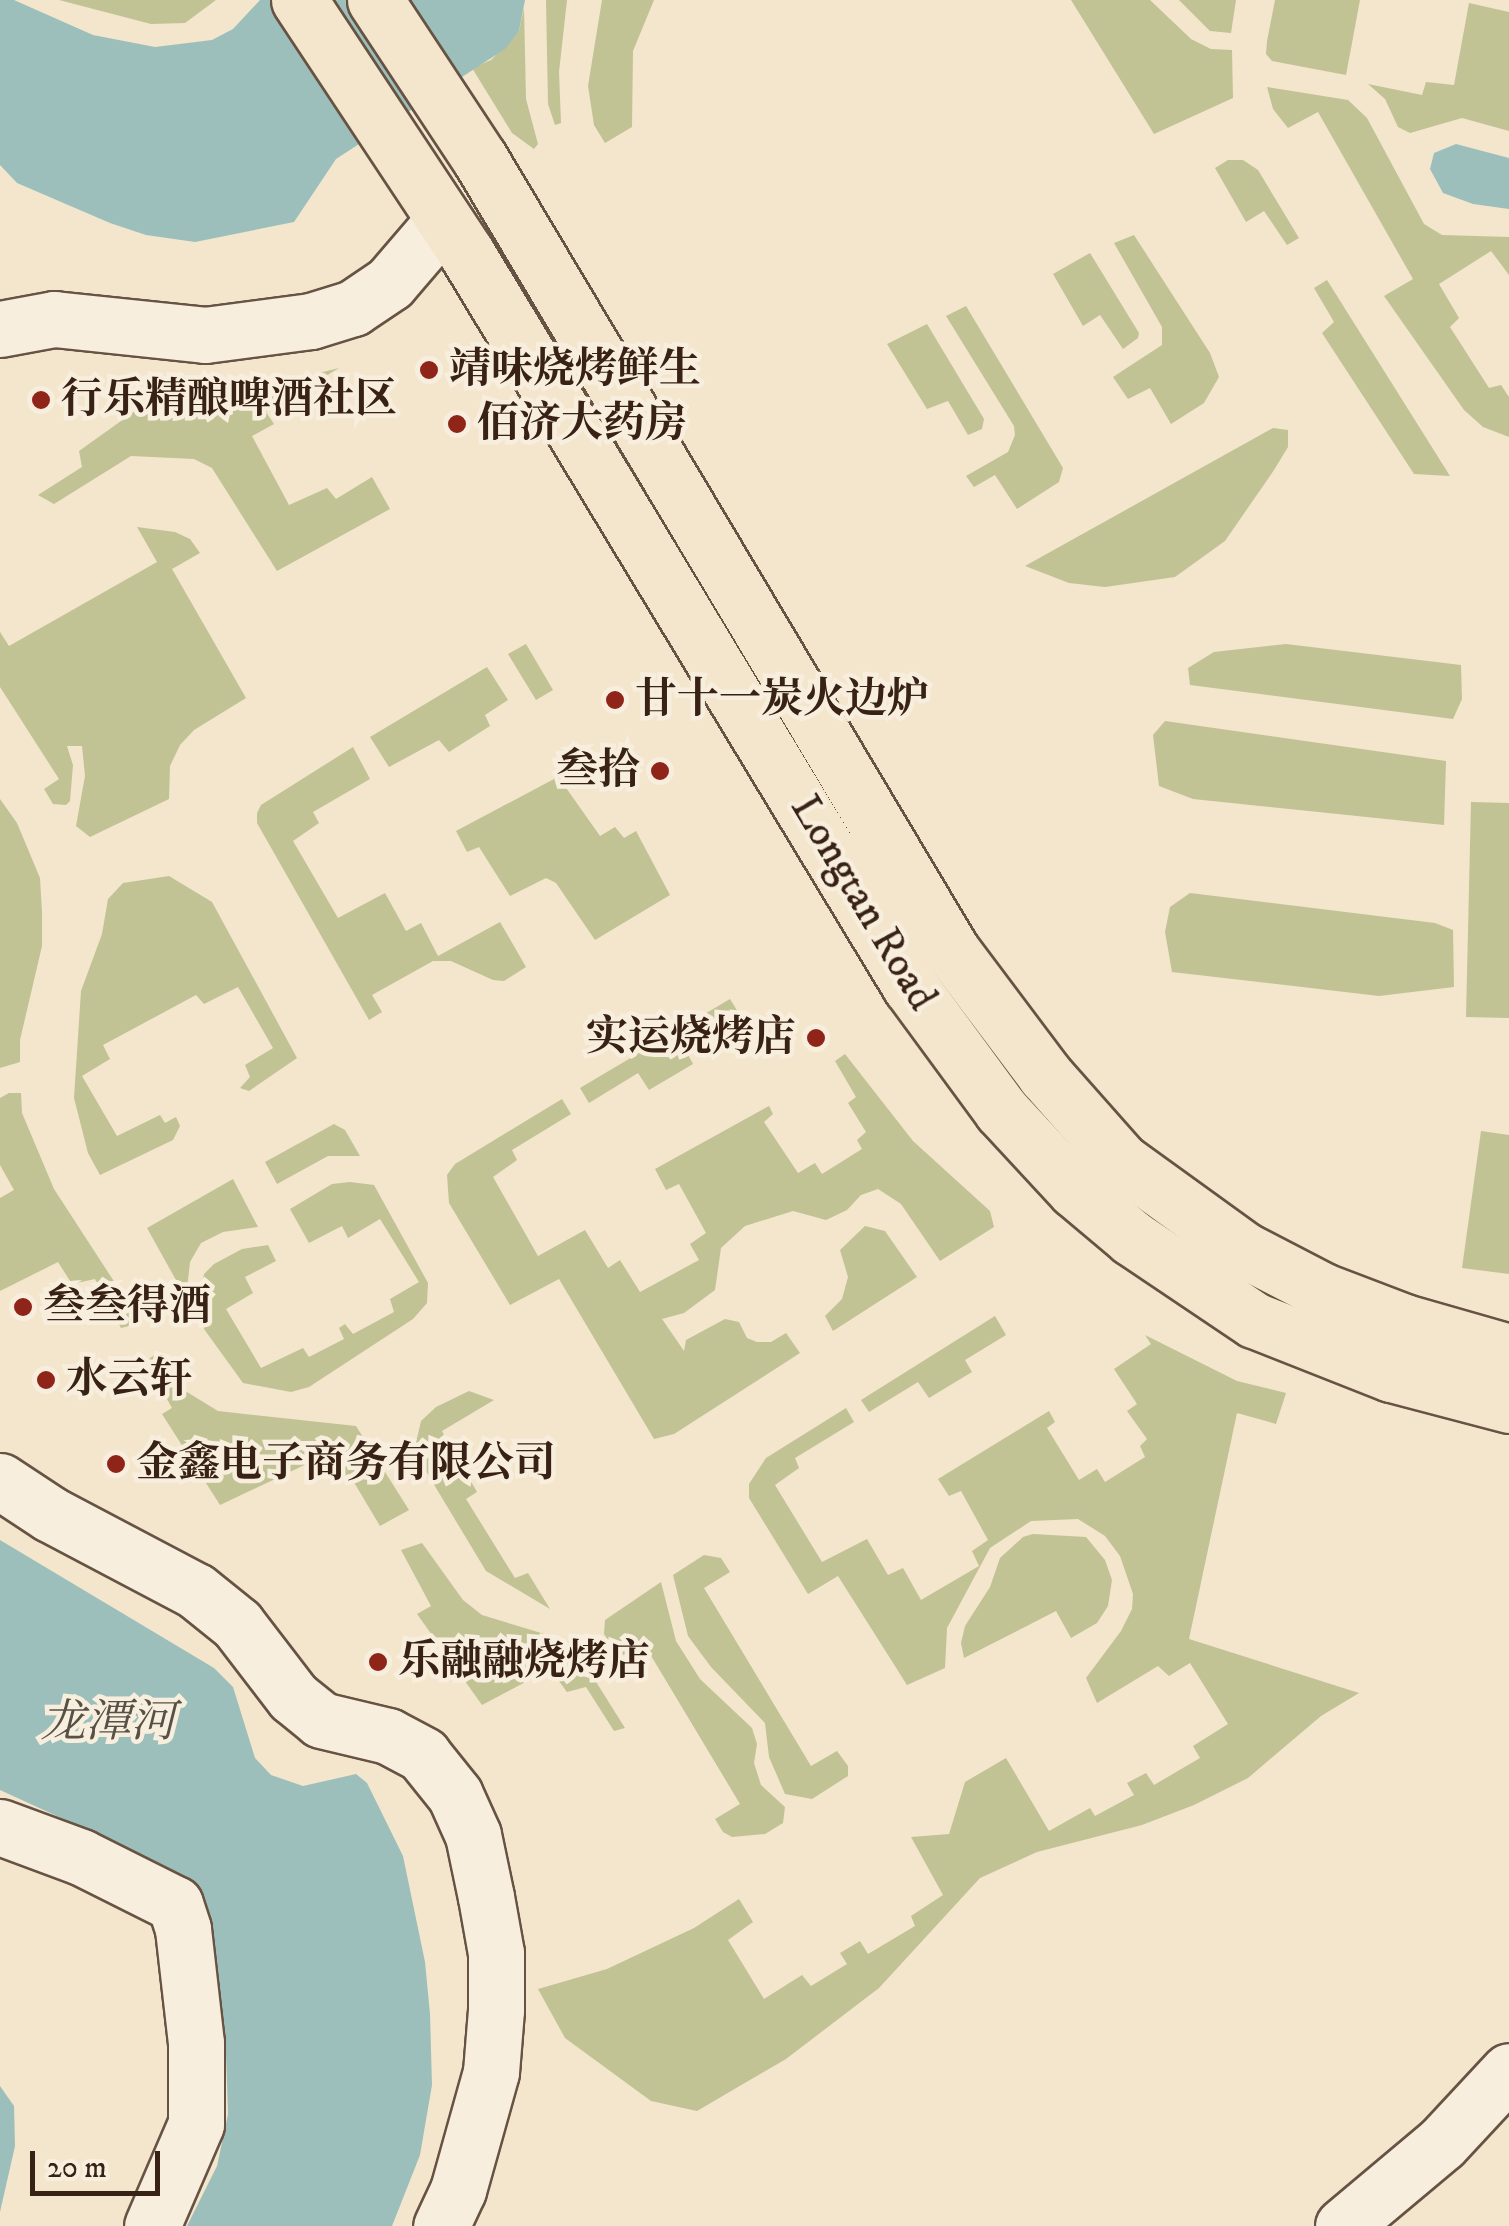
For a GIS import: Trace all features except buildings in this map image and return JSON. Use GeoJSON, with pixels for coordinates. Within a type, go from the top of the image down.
{"type":"FeatureCollection","features":[{"type":"Feature","properties":{"kind":"main road","name":"Longtan Road"},"geometry":{"type":"LineString","coordinates":[[299,0],[430,201],[910,986],[1001,1110],[1075,1190],[1132,1238],[1254,1320],[1391,1374],[1509,1405]]}},
{"type":"Feature","properties":{"kind":"main road","name":"Longtan Road"},"geometry":{"type":"LineString","coordinates":[[375,0],[468,142],[952,951],[1045,1075],[1121,1161],[1244,1250],[1322,1291],[1404,1322],[1509,1352]]}},
{"type":"Feature","properties":{"kind":"street"},"geometry":{"type":"LineString","coordinates":[[0,328],[54,319],[205,335],[311,321],[353,308],[390,282],[430,201]]}},
{"type":"Feature","properties":{"kind":"street"},"geometry":{"type":"LineString","coordinates":[[0,1481],[50,1514],[196,1591],[237,1624],[293,1696],[322,1720],[388,1736],[422,1755],[456,1795],[474,1835],[486,1897],[496,1953],[496,2010],[491,2072],[458,2190],[441,2226]]}},
{"type":"Feature","properties":{"kind":"street"},"geometry":{"type":"LineString","coordinates":[[0,1828],[81,1857],[176,1904],[183,1929],[196,2043],[196,2124],[152,2226]]}},
{"type":"Feature","properties":{"kind":"street"},"geometry":{"type":"LineString","coordinates":[[1343,2226],[1442,2143],[1509,2071]]}},
{"type":"Feature","properties":{"kind":"green space"},"geometry":{"type":"Polygon","coordinates":[[[59,0],[216,0],[185,23],[151,24],[59,0]]]}},
{"type":"Feature","properties":{"kind":"green space"},"geometry":{"type":"Polygon","coordinates":[[[546,0],[567,0],[559,72],[561,123],[555,125],[548,104],[546,0]]]}},
{"type":"Feature","properties":{"kind":"green space"},"geometry":{"type":"Polygon","coordinates":[[[602,0],[654,0],[633,51],[632,127],[605,143],[594,125],[588,86],[602,0]]]}},
{"type":"Feature","properties":{"kind":"green space"},"geometry":{"type":"Polygon","coordinates":[[[1071,0],[1150,0],[1191,39],[1211,49],[1232,50],[1233,98],[1154,134],[1071,0]]]}},
{"type":"Feature","properties":{"kind":"green space"},"geometry":{"type":"Polygon","coordinates":[[[1179,0],[1236,0],[1231,33],[1210,31],[1179,0]]]}},
{"type":"Feature","properties":{"kind":"green space"},"geometry":{"type":"Polygon","coordinates":[[[1275,0],[1360,0],[1346,75],[1272,61],[1266,54],[1275,0]]]}},
{"type":"Feature","properties":{"kind":"green space"},"geometry":{"type":"Polygon","coordinates":[[[1469,3],[1509,12],[1509,131],[1462,118],[1410,133],[1398,127],[1385,99],[1368,84],[1422,95],[1426,82],[1454,85],[1469,3]]]}},
{"type":"Feature","properties":{"kind":"green space"},"geometry":{"type":"Polygon","coordinates":[[[524,8],[526,99],[538,144],[534,149],[512,133],[472,68],[491,60],[519,31],[524,8]]]}},
{"type":"Feature","properties":{"kind":"green space"},"geometry":{"type":"Polygon","coordinates":[[[1267,87],[1348,100],[1367,118],[1424,224],[1442,235],[1509,237],[1509,275],[1491,251],[1439,284],[1459,318],[1450,327],[1489,388],[1501,385],[1509,397],[1509,437],[1483,427],[1464,410],[1384,296],[1413,279],[1318,112],[1288,128],[1273,109],[1267,87]]]}},
{"type":"Feature","properties":{"kind":"green space"},"geometry":{"type":"Polygon","coordinates":[[[1228,160],[1243,160],[1258,170],[1299,238],[1287,245],[1264,211],[1246,222],[1215,168],[1228,160]]]}},
{"type":"Feature","properties":{"kind":"green space"},"geometry":{"type":"Polygon","coordinates":[[[1134,235],[1210,353],[1219,377],[1204,403],[1171,424],[1150,388],[1128,399],[1113,377],[1162,345],[1162,327],[1114,243],[1134,235]]]}},
{"type":"Feature","properties":{"kind":"green space"},"geometry":{"type":"Polygon","coordinates":[[[1090,253],[1139,333],[1123,349],[1100,315],[1083,326],[1053,274],[1090,253]]]}},
{"type":"Feature","properties":{"kind":"green space"},"geometry":{"type":"Polygon","coordinates":[[[1327,280],[1450,476],[1414,474],[1322,333],[1334,322],[1314,288],[1327,280]]]}},
{"type":"Feature","properties":{"kind":"green space"},"geometry":{"type":"Polygon","coordinates":[[[966,306],[1063,468],[1059,482],[1017,509],[995,475],[974,487],[966,476],[1008,452],[1015,435],[1014,426],[946,316],[966,306]]]}},
{"type":"Feature","properties":{"kind":"green space"},"geometry":{"type":"Polygon","coordinates":[[[927,324],[984,419],[982,429],[968,435],[948,401],[927,409],[887,344],[927,324]]]}},
{"type":"Feature","properties":{"kind":"green space"},"geometry":{"type":"Polygon","coordinates":[[[339,368],[266,412],[274,424],[252,436],[289,505],[327,488],[336,499],[372,477],[390,509],[277,571],[212,468],[194,459],[131,456],[54,504],[38,495],[82,467],[79,451],[163,391],[249,391],[339,368]]]}},
{"type":"Feature","properties":{"kind":"green space"},"geometry":{"type":"Polygon","coordinates":[[[1273,428],[1288,430],[1288,447],[1274,470],[1225,541],[1175,577],[1105,587],[1069,583],[1025,566],[1273,428]]]}},
{"type":"Feature","properties":{"kind":"green space"},"geometry":{"type":"Polygon","coordinates":[[[137,527],[175,532],[190,539],[200,553],[172,569],[246,698],[194,730],[180,745],[170,766],[169,799],[90,837],[76,826],[85,776],[82,746],[67,746],[73,765],[70,801],[66,805],[53,804],[44,789],[59,779],[0,687],[0,632],[9,646],[157,562],[137,527]]]}},
{"type":"Feature","properties":{"kind":"green space"},"geometry":{"type":"Polygon","coordinates":[[[526,644],[553,690],[536,700],[508,654],[526,644]]]}},
{"type":"Feature","properties":{"kind":"green space"},"geometry":{"type":"Polygon","coordinates":[[[1286,644],[1461,665],[1462,699],[1453,719],[1190,685],[1188,668],[1214,652],[1286,644]]]}},
{"type":"Feature","properties":{"kind":"green space"},"geometry":{"type":"Polygon","coordinates":[[[487,667],[508,700],[485,715],[490,726],[449,752],[439,740],[389,767],[370,737],[487,667]]]}},
{"type":"Feature","properties":{"kind":"green space"},"geometry":{"type":"Polygon","coordinates":[[[1165,721],[1446,761],[1444,825],[1193,799],[1159,786],[1153,735],[1165,721]]]}},
{"type":"Feature","properties":{"kind":"green space"},"geometry":{"type":"Polygon","coordinates":[[[353,747],[370,779],[313,812],[319,823],[293,841],[338,918],[385,893],[406,931],[421,923],[438,956],[500,922],[526,967],[504,981],[451,961],[433,961],[372,995],[382,1012],[369,1020],[257,823],[261,805],[353,747]]]}},
{"type":"Feature","properties":{"kind":"green space"},"geometry":{"type":"Polygon","coordinates":[[[569,771],[573,778],[564,785],[600,836],[615,827],[624,838],[636,831],[670,895],[595,940],[556,883],[546,878],[510,896],[479,847],[467,852],[456,831],[569,771]]]}},
{"type":"Feature","properties":{"kind":"green space"},"geometry":{"type":"Polygon","coordinates":[[[0,799],[17,823],[40,878],[42,946],[20,1040],[20,1062],[0,1068],[0,799]]]}},
{"type":"Feature","properties":{"kind":"green space"},"geometry":{"type":"Polygon","coordinates":[[[1471,802],[1509,803],[1509,1018],[1466,1017],[1471,802]]]}},
{"type":"Feature","properties":{"kind":"green space"},"geometry":{"type":"Polygon","coordinates":[[[169,876],[212,902],[297,1058],[249,1091],[240,1088],[250,1077],[245,1065],[273,1048],[238,987],[204,1004],[196,995],[103,1045],[110,1059],[82,1076],[117,1136],[160,1115],[165,1123],[176,1117],[180,1126],[173,1140],[100,1175],[88,1153],[74,1098],[81,991],[102,934],[108,899],[123,883],[169,876]]]}},
{"type":"Feature","properties":{"kind":"green space"},"geometry":{"type":"Polygon","coordinates":[[[1190,893],[1435,923],[1453,930],[1454,987],[1379,996],[1172,972],[1165,932],[1170,907],[1190,893]]]}},
{"type":"Feature","properties":{"kind":"green space"},"geometry":{"type":"Polygon","coordinates":[[[730,999],[749,1030],[737,1037],[729,1026],[686,1051],[693,1064],[649,1090],[638,1073],[589,1103],[580,1088],[730,999]]]}},
{"type":"Feature","properties":{"kind":"green space"},"geometry":{"type":"Polygon","coordinates":[[[845,1054],[913,1141],[990,1211],[994,1227],[940,1261],[901,1204],[878,1189],[861,1195],[847,1210],[826,1220],[793,1211],[745,1226],[721,1248],[715,1290],[684,1313],[662,1319],[684,1351],[686,1340],[725,1319],[739,1322],[747,1338],[757,1342],[771,1342],[786,1333],[800,1353],[674,1434],[654,1439],[559,1279],[510,1305],[449,1203],[447,1175],[455,1164],[562,1099],[571,1114],[512,1150],[517,1160],[493,1177],[538,1256],[585,1230],[608,1268],[620,1260],[640,1292],[699,1260],[690,1244],[706,1233],[679,1184],[666,1190],[655,1169],[769,1106],[773,1114],[764,1122],[798,1173],[815,1163],[822,1174],[862,1149],[857,1140],[866,1132],[848,1103],[856,1097],[835,1061],[845,1054]]]}},
{"type":"Feature","properties":{"kind":"green space"},"geometry":{"type":"Polygon","coordinates":[[[21,1093],[22,1113],[54,1189],[141,1323],[121,1328],[95,1279],[72,1284],[58,1262],[0,1291],[0,1198],[14,1190],[0,1165],[0,1098],[21,1093]]]}},
{"type":"Feature","properties":{"kind":"green space"},"geometry":{"type":"Polygon","coordinates":[[[334,1124],[345,1130],[360,1156],[328,1156],[277,1184],[265,1162],[334,1124]]]}},
{"type":"Feature","properties":{"kind":"green space"},"geometry":{"type":"Polygon","coordinates":[[[1481,1131],[1509,1135],[1509,1274],[1462,1268],[1481,1131]]]}},
{"type":"Feature","properties":{"kind":"green space"},"geometry":{"type":"Polygon","coordinates":[[[233,1179],[258,1227],[223,1232],[201,1243],[190,1262],[186,1298],[147,1228],[233,1179]]]}},
{"type":"Feature","properties":{"kind":"green space"},"geometry":{"type":"Polygon","coordinates":[[[332,1184],[374,1185],[428,1283],[427,1303],[413,1319],[309,1387],[291,1392],[243,1383],[204,1329],[204,1274],[214,1264],[242,1249],[268,1245],[276,1261],[245,1277],[253,1293],[226,1309],[261,1368],[303,1348],[309,1357],[344,1339],[339,1328],[345,1324],[353,1334],[394,1312],[390,1299],[419,1282],[380,1219],[348,1238],[342,1226],[309,1243],[290,1209],[332,1184]]]}},
{"type":"Feature","properties":{"kind":"green space"},"geometry":{"type":"Polygon","coordinates":[[[865,1226],[885,1231],[917,1277],[833,1331],[825,1316],[842,1299],[848,1277],[840,1250],[865,1226]]]}},
{"type":"Feature","properties":{"kind":"green space"},"geometry":{"type":"Polygon","coordinates":[[[995,1316],[1006,1335],[965,1360],[972,1372],[929,1398],[918,1382],[869,1412],[861,1400],[995,1316]]]}},
{"type":"Feature","properties":{"kind":"green space"},"geometry":{"type":"Polygon","coordinates":[[[1145,1335],[1237,1381],[1286,1393],[1276,1424],[1237,1413],[1189,1639],[1359,1693],[1321,1716],[1248,1778],[1194,1805],[1142,1825],[1037,1852],[980,1878],[879,1988],[786,2059],[697,2111],[651,2101],[565,2038],[538,1989],[607,1969],[694,1928],[739,1899],[753,1922],[728,1940],[764,1999],[802,1975],[811,1986],[847,1964],[840,1953],[860,1941],[868,1954],[915,1926],[911,1916],[943,1895],[911,1837],[949,1834],[965,1782],[1006,1758],[1049,1831],[1090,1808],[1095,1816],[1134,1795],[1127,1783],[1146,1773],[1154,1785],[1200,1758],[1193,1746],[1228,1724],[1190,1663],[1169,1676],[1158,1666],[1097,1703],[1086,1678],[1121,1631],[1132,1609],[1133,1594],[1120,1556],[1105,1536],[1078,1519],[1031,1521],[990,1548],[947,1628],[945,1668],[907,1685],[838,1576],[808,1594],[749,1498],[749,1484],[766,1458],[846,1408],[854,1422],[795,1458],[799,1468],[775,1485],[822,1562],[867,1539],[888,1575],[903,1568],[921,1600],[979,1566],[972,1551],[988,1540],[961,1491],[949,1496],[938,1479],[1049,1411],[1055,1422],[1047,1428],[1079,1480],[1097,1469],[1105,1482],[1145,1457],[1140,1446],[1147,1439],[1127,1411],[1137,1404],[1114,1369],[1151,1344],[1145,1335]]]}},
{"type":"Feature","properties":{"kind":"green space"},"geometry":{"type":"Polygon","coordinates":[[[159,1352],[182,1389],[218,1411],[356,1426],[409,1510],[380,1526],[349,1474],[330,1480],[315,1460],[220,1505],[162,1414],[172,1408],[146,1361],[159,1352]]]}},
{"type":"Feature","properties":{"kind":"green space"},"geometry":{"type":"Polygon","coordinates":[[[469,1391],[494,1400],[442,1431],[477,1492],[466,1499],[515,1578],[528,1573],[550,1609],[486,1571],[415,1447],[421,1421],[436,1407],[469,1391]]]}},
{"type":"Feature","properties":{"kind":"green space"},"geometry":{"type":"Polygon","coordinates":[[[1023,1537],[1086,1537],[1105,1560],[1112,1580],[1108,1606],[1097,1623],[1071,1638],[1056,1611],[964,1658],[961,1643],[965,1626],[990,1587],[1000,1558],[1023,1537]]]}},
{"type":"Feature","properties":{"kind":"green space"},"geometry":{"type":"Polygon","coordinates":[[[422,1543],[463,1600],[482,1615],[571,1642],[625,1728],[614,1731],[586,1687],[567,1692],[550,1669],[482,1705],[417,1614],[431,1606],[401,1550],[422,1543]]]}},
{"type":"Feature","properties":{"kind":"green space"},"geometry":{"type":"Polygon","coordinates":[[[704,1555],[721,1558],[730,1572],[704,1588],[811,1766],[837,1751],[848,1766],[848,1776],[812,1799],[785,1794],[769,1757],[765,1723],[711,1667],[688,1636],[673,1575],[704,1555]]]}},
{"type":"Feature","properties":{"kind":"green space"},"geometry":{"type":"Polygon","coordinates":[[[661,1582],[676,1641],[700,1679],[752,1728],[757,1744],[754,1763],[761,1785],[785,1807],[783,1823],[765,1834],[732,1837],[723,1832],[715,1819],[740,1804],[644,1644],[619,1657],[604,1634],[605,1620],[661,1582]]]}},
{"type":"Feature","properties":{"kind":"water"},"geometry":{"type":"Polygon","coordinates":[[[0,0],[14,0],[93,35],[155,47],[212,40],[233,29],[260,0],[525,0],[519,31],[505,49],[336,159],[294,222],[195,242],[146,235],[110,223],[17,183],[0,165],[0,0]]]}},
{"type":"Feature","properties":{"kind":"water"},"geometry":{"type":"Polygon","coordinates":[[[1456,144],[1509,158],[1509,209],[1473,204],[1443,193],[1430,169],[1434,153],[1456,144]]]}},
{"type":"Feature","properties":{"kind":"water","name":"龙潭河"},"geometry":{"type":"Polygon","coordinates":[[[0,1540],[214,1668],[233,1687],[255,1758],[271,1775],[303,1786],[356,1774],[367,1783],[403,1856],[425,1962],[430,2014],[432,2085],[420,2155],[392,2226],[187,2226],[217,2166],[228,2114],[226,2054],[203,1892],[191,1880],[157,1862],[0,1790],[0,1540]]]}},
{"type":"Feature","properties":{"kind":"water"},"geometry":{"type":"Polygon","coordinates":[[[0,2086],[14,2106],[15,2146],[0,2212],[0,2086]]]}},
{"type":"Feature","properties":{"kind":"place","name":"靖味烧烤鲜生"},"geometry":{"type":"Point","coordinates":[429,370]}},
{"type":"Feature","properties":{"kind":"place","name":"行乐精酿啤酒社区"},"geometry":{"type":"Point","coordinates":[41,400]}},
{"type":"Feature","properties":{"kind":"place","name":"佰济大药房"},"geometry":{"type":"Point","coordinates":[457,424]}},
{"type":"Feature","properties":{"kind":"place","name":"甘十一炭火边炉"},"geometry":{"type":"Point","coordinates":[615,700]}},
{"type":"Feature","properties":{"kind":"place","name":"叁拾"},"geometry":{"type":"Point","coordinates":[660,771]}},
{"type":"Feature","properties":{"kind":"place","name":"实运烧烤店"},"geometry":{"type":"Point","coordinates":[816,1038]}},
{"type":"Feature","properties":{"kind":"place","name":"叁叁得酒"},"geometry":{"type":"Point","coordinates":[23,1307]}},
{"type":"Feature","properties":{"kind":"place","name":"水云轩"},"geometry":{"type":"Point","coordinates":[46,1380]}},
{"type":"Feature","properties":{"kind":"place","name":"金鑫电子商务有限公司"},"geometry":{"type":"Point","coordinates":[116,1464]}},
{"type":"Feature","properties":{"kind":"place","name":"乐融融烧烤店"},"geometry":{"type":"Point","coordinates":[378,1662]}}]}
